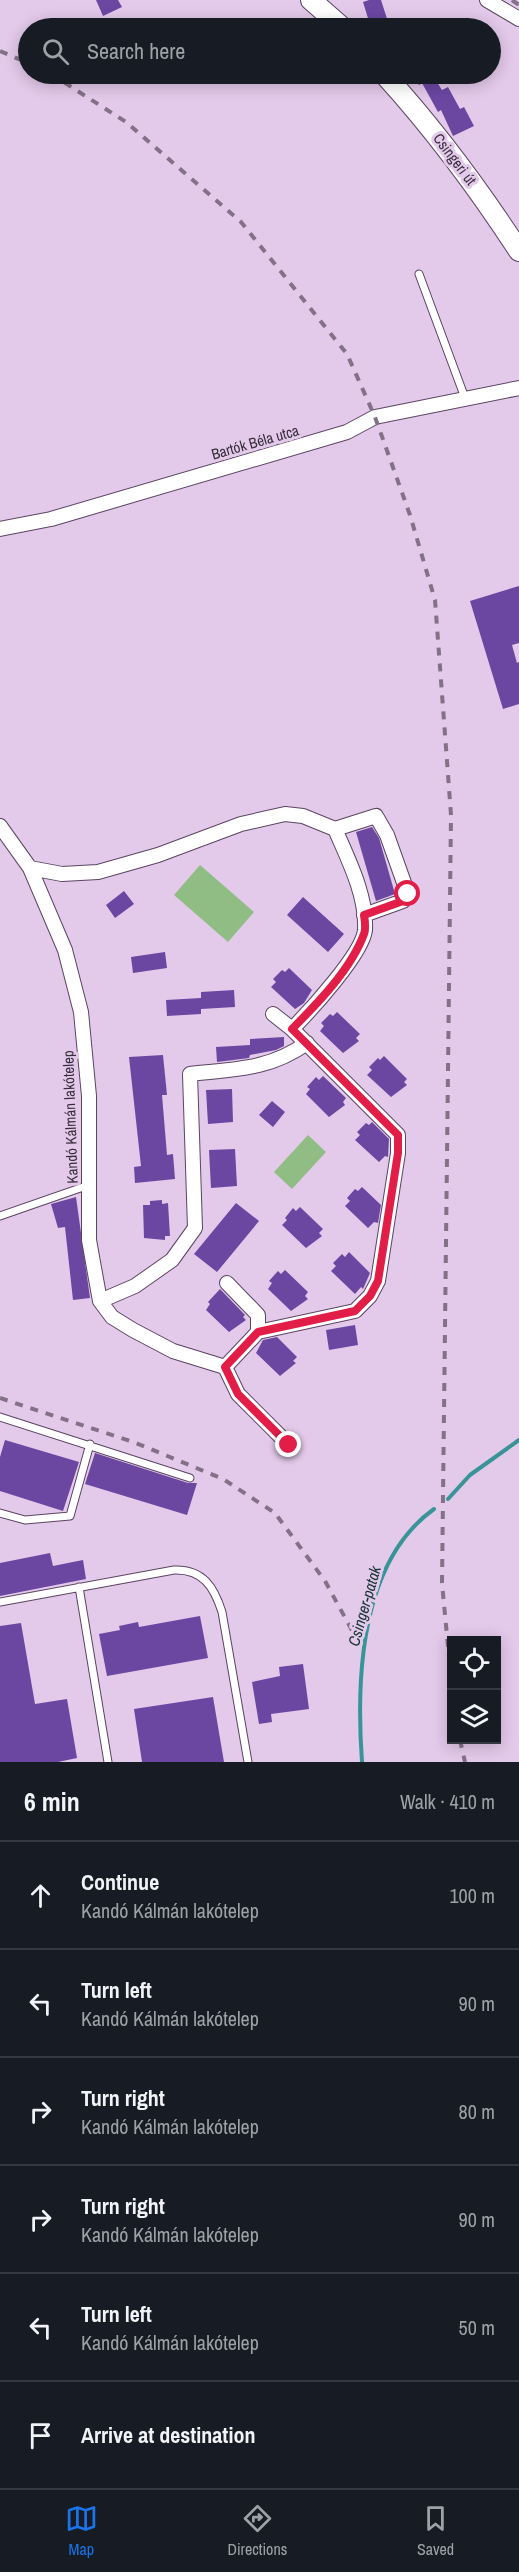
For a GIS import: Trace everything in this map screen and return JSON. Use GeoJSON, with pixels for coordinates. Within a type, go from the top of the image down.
{"type":"FeatureCollection","features":[{"type":"Feature","properties":{"kind":"main road"},"geometry":{"type":"LineString","coordinates":[[311,0],[332,18]]}},
{"type":"Feature","properties":{"kind":"main road","name":"Csingeri út"},"geometry":{"type":"LineString","coordinates":[[393,84],[419,113],[485,198],[519,251]]}},
{"type":"Feature","properties":{"kind":"street"},"geometry":{"type":"LineString","coordinates":[[487,0],[519,19]]}},
{"type":"Feature","properties":{"kind":"street","name":"Bartók Béla utca"},"geometry":{"type":"LineString","coordinates":[[0,529],[51,519],[335,435],[375,417],[519,388]]}},
{"type":"Feature","properties":{"kind":"street"},"geometry":{"type":"LineString","coordinates":[[30,868],[62,874],[98,872],[158,855],[241,824],[285,814],[303,816],[335,829],[352,868],[364,915],[365,933],[329,991],[292,1029]]}},
{"type":"Feature","properties":{"kind":"street"},"geometry":{"type":"LineString","coordinates":[[335,829],[356,820],[376,816],[387,835],[408,894],[403,901],[364,915]]}},
{"type":"Feature","properties":{"kind":"street","name":"Kandó Kálmán lakótelep"},"geometry":{"type":"LineString","coordinates":[[0,826],[30,868],[64,950],[81,1012],[89,1096],[89,1240],[100,1301]]}},
{"type":"Feature","properties":{"kind":"street"},"geometry":{"type":"LineString","coordinates":[[225,1367],[258,1332],[355,1311],[370,1296],[378,1281],[398,1153],[398,1135],[307,1043],[273,1014]]}},
{"type":"Feature","properties":{"kind":"street"},"geometry":{"type":"LineString","coordinates":[[289,1445],[238,1394],[225,1367],[173,1351],[153,1341],[112,1317],[100,1301],[135,1286],[172,1260],[195,1228],[190,1074],[256,1067],[286,1058],[307,1043]]}},
{"type":"Feature","properties":{"kind":"street"},"geometry":{"type":"LineString","coordinates":[[227,1283],[258,1315],[258,1332]]}},
{"type":"Feature","properties":{"kind":"lane"},"geometry":{"type":"LineString","coordinates":[[419,274],[465,398]]}},
{"type":"Feature","properties":{"kind":"lane"},"geometry":{"type":"LineString","coordinates":[[0,1215],[89,1185]]}},
{"type":"Feature","properties":{"kind":"lane"},"geometry":{"type":"LineString","coordinates":[[0,1417],[90,1444],[190,1478]]}},
{"type":"Feature","properties":{"kind":"lane"},"geometry":{"type":"LineString","coordinates":[[0,1513],[25,1520],[70,1516],[90,1444]]}},
{"type":"Feature","properties":{"kind":"lane"},"geometry":{"type":"LineString","coordinates":[[0,1602],[174,1570],[188,1570],[208,1582],[222,1612],[248,1762]]}},
{"type":"Feature","properties":{"kind":"lane"},"geometry":{"type":"LineString","coordinates":[[79,1587],[108,1762]]}},
{"type":"Feature","properties":{"kind":"green space"},"geometry":{"type":"Polygon","coordinates":[[[200,865],[254,912],[228,942],[174,895],[200,865]]]}},
{"type":"Feature","properties":{"kind":"green space"},"geometry":{"type":"Polygon","coordinates":[[[308,1135],[326,1152],[292,1189],[274,1172],[308,1135]]]}},
{"type":"Feature","properties":{"kind":"building"},"geometry":{"type":"Polygon","coordinates":[[[96,0],[118,0],[122,7],[103,16],[96,0]]]}},
{"type":"Feature","properties":{"kind":"building"},"geometry":{"type":"Polygon","coordinates":[[[381,0],[387,18],[368,18],[363,2],[381,0]]]}},
{"type":"Feature","properties":{"kind":"building"},"geometry":{"type":"Polygon","coordinates":[[[423,84],[438,84],[442,90],[448,87],[460,109],[464,107],[474,126],[453,136],[441,110],[438,112],[423,84]]]}},
{"type":"Feature","properties":{"kind":"building"},"geometry":{"type":"Polygon","coordinates":[[[519,586],[519,643],[512,645],[517,663],[519,662],[519,704],[503,709],[470,601],[519,586]]]}},
{"type":"Feature","properties":{"kind":"building"},"geometry":{"type":"Polygon","coordinates":[[[372,827],[379,838],[395,894],[376,901],[356,832],[372,827]]]}},
{"type":"Feature","properties":{"kind":"building"},"geometry":{"type":"Polygon","coordinates":[[[124,891],[134,904],[115,918],[106,905],[124,891]]]}},
{"type":"Feature","properties":{"kind":"building"},"geometry":{"type":"Polygon","coordinates":[[[303,897],[344,934],[328,952],[287,915],[303,897]]]}},
{"type":"Feature","properties":{"kind":"building"},"geometry":{"type":"Polygon","coordinates":[[[165,952],[167,968],[133,973],[131,957],[165,952]]]}},
{"type":"Feature","properties":{"kind":"building"},"geometry":{"type":"Polygon","coordinates":[[[289,968],[312,990],[304,1003],[295,1009],[271,987],[276,982],[273,979],[282,970],[285,972],[289,968]]]}},
{"type":"Feature","properties":{"kind":"building"},"geometry":{"type":"Polygon","coordinates":[[[234,990],[235,1007],[201,1009],[201,1014],[167,1016],[166,1000],[201,998],[201,992],[234,990]]]}},
{"type":"Feature","properties":{"kind":"building"},"geometry":{"type":"Polygon","coordinates":[[[337,1012],[360,1034],[356,1038],[359,1041],[343,1053],[320,1031],[324,1026],[321,1023],[330,1014],[333,1016],[337,1012]]]}},
{"type":"Feature","properties":{"kind":"building"},"geometry":{"type":"Polygon","coordinates":[[[284,1037],[284,1046],[276,1050],[250,1055],[249,1058],[217,1062],[216,1047],[250,1045],[250,1039],[284,1037]]]}},
{"type":"Feature","properties":{"kind":"building"},"geometry":{"type":"Polygon","coordinates":[[[163,1055],[167,1095],[162,1095],[167,1155],[173,1154],[175,1179],[135,1183],[134,1167],[141,1166],[129,1057],[163,1055]]]}},
{"type":"Feature","properties":{"kind":"building"},"geometry":{"type":"Polygon","coordinates":[[[384,1056],[407,1079],[404,1082],[407,1085],[391,1097],[367,1075],[372,1070],[369,1067],[378,1058],[380,1060],[384,1056]]]}},
{"type":"Feature","properties":{"kind":"building"},"geometry":{"type":"Polygon","coordinates":[[[323,1076],[346,1098],[343,1102],[345,1105],[329,1117],[306,1094],[310,1089],[307,1087],[316,1077],[319,1080],[323,1076]]]}},
{"type":"Feature","properties":{"kind":"building"},"geometry":{"type":"Polygon","coordinates":[[[232,1089],[233,1122],[208,1124],[206,1090],[232,1089]]]}},
{"type":"Feature","properties":{"kind":"building"},"geometry":{"type":"Polygon","coordinates":[[[272,1101],[285,1112],[273,1127],[259,1115],[272,1101]]]}},
{"type":"Feature","properties":{"kind":"building"},"geometry":{"type":"Polygon","coordinates":[[[372,1122],[389,1139],[388,1157],[385,1156],[379,1162],[355,1140],[360,1135],[357,1132],[366,1123],[369,1125],[372,1122]]]}},
{"type":"Feature","properties":{"kind":"building"},"geometry":{"type":"Polygon","coordinates":[[[235,1149],[237,1186],[211,1188],[209,1150],[235,1149]]]}},
{"type":"Feature","properties":{"kind":"building"},"geometry":{"type":"Polygon","coordinates":[[[362,1187],[381,1205],[378,1223],[374,1222],[368,1228],[345,1206],[350,1201],[347,1198],[355,1189],[358,1191],[362,1187]]]}},
{"type":"Feature","properties":{"kind":"building"},"geometry":{"type":"Polygon","coordinates":[[[76,1197],[90,1298],[73,1300],[65,1227],[58,1228],[51,1204],[76,1197]]]}},
{"type":"Feature","properties":{"kind":"building"},"geometry":{"type":"Polygon","coordinates":[[[162,1200],[162,1204],[168,1203],[170,1236],[165,1236],[165,1240],[144,1238],[143,1205],[150,1205],[150,1201],[162,1200]]]}},
{"type":"Feature","properties":{"kind":"building"},"geometry":{"type":"Polygon","coordinates":[[[236,1203],[259,1221],[217,1272],[194,1254],[236,1203]]]}},
{"type":"Feature","properties":{"kind":"building"},"geometry":{"type":"Polygon","coordinates":[[[300,1207],[323,1229],[319,1233],[322,1236],[306,1248],[282,1225],[293,1208],[296,1211],[300,1207]]]}},
{"type":"Feature","properties":{"kind":"building"},"geometry":{"type":"Polygon","coordinates":[[[349,1252],[370,1273],[363,1289],[361,1287],[355,1294],[331,1271],[336,1266],[333,1263],[342,1254],[345,1257],[349,1252]]]}},
{"type":"Feature","properties":{"kind":"building"},"geometry":{"type":"Polygon","coordinates":[[[285,1270],[308,1292],[305,1296],[308,1299],[291,1311],[268,1289],[272,1283],[269,1281],[278,1271],[281,1274],[285,1270]]]}},
{"type":"Feature","properties":{"kind":"building"},"geometry":{"type":"Polygon","coordinates":[[[220,1289],[245,1315],[243,1317],[246,1320],[229,1332],[206,1310],[210,1304],[208,1302],[220,1289]]]}},
{"type":"Feature","properties":{"kind":"building"},"geometry":{"type":"Polygon","coordinates":[[[355,1325],[358,1345],[329,1350],[326,1330],[355,1325]]]}},
{"type":"Feature","properties":{"kind":"building"},"geometry":{"type":"Polygon","coordinates":[[[277,1337],[297,1357],[293,1361],[296,1363],[280,1376],[256,1353],[263,1340],[277,1337]]]}},
{"type":"Feature","properties":{"kind":"building"},"geometry":{"type":"Polygon","coordinates":[[[5,1440],[79,1462],[63,1511],[0,1491],[0,1457],[5,1440]]]}},
{"type":"Feature","properties":{"kind":"building"},"geometry":{"type":"Polygon","coordinates":[[[95,1453],[188,1483],[197,1483],[187,1515],[85,1484],[95,1453]]]}},
{"type":"Feature","properties":{"kind":"building"},"geometry":{"type":"Polygon","coordinates":[[[50,1553],[53,1566],[83,1560],[86,1579],[0,1596],[0,1563],[50,1553]]]}},
{"type":"Feature","properties":{"kind":"building"},"geometry":{"type":"Polygon","coordinates":[[[200,1616],[208,1658],[107,1676],[99,1634],[120,1630],[119,1626],[138,1622],[139,1627],[200,1616]]]}},
{"type":"Feature","properties":{"kind":"building"},"geometry":{"type":"Polygon","coordinates":[[[21,1623],[35,1704],[67,1699],[77,1758],[58,1762],[0,1762],[0,1626],[21,1623]]]}},
{"type":"Feature","properties":{"kind":"building"},"geometry":{"type":"Polygon","coordinates":[[[303,1664],[309,1709],[271,1714],[272,1722],[259,1724],[252,1682],[280,1676],[279,1667],[303,1664]]]}},
{"type":"Feature","properties":{"kind":"building"},"geometry":{"type":"Polygon","coordinates":[[[213,1697],[224,1762],[142,1762],[134,1709],[213,1697]]]}},
{"type":"Feature","properties":{"kind":"waterway","name":"Csinger-patak"},"geometry":{"type":"LineString","coordinates":[[448,1499],[470,1475],[519,1440]]}},
{"type":"Feature","properties":{"kind":"waterway","name":"Csinger-patak"},"geometry":{"type":"LineString","coordinates":[[362,1762],[360,1695],[363,1659],[368,1624],[377,1590],[391,1559],[409,1532],[434,1509]]}},
{"type":"Feature","properties":{"kind":"railway"},"geometry":{"type":"LineString","coordinates":[[512,0],[519,5]]}},
{"type":"Feature","properties":{"kind":"railway"},"geometry":{"type":"LineString","coordinates":[[0,51],[18,59]]}},
{"type":"Feature","properties":{"kind":"railway"},"geometry":{"type":"LineString","coordinates":[[67,84],[126,122],[241,222],[347,354],[375,417],[410,515],[435,600],[451,815],[442,1583],[447,1636]]}},
{"type":"Feature","properties":{"kind":"railway"},"geometry":{"type":"LineString","coordinates":[[0,1398],[136,1443],[223,1479],[275,1513],[325,1581],[354,1634]]}},
{"type":"Feature","properties":{"kind":"railway"},"geometry":{"type":"LineString","coordinates":[[461,1744],[465,1762]]}},
{"type":"Feature","properties":{"kind":"route"},"geometry":{"type":"LineString","coordinates":[[289,1445],[238,1394],[225,1367],[232,1356],[258,1332],[334,1317],[355,1311],[362,1306],[378,1281],[398,1153],[398,1135],[292,1029],[329,991],[351,957],[365,933],[364,915],[403,901],[408,894]]}}]}
